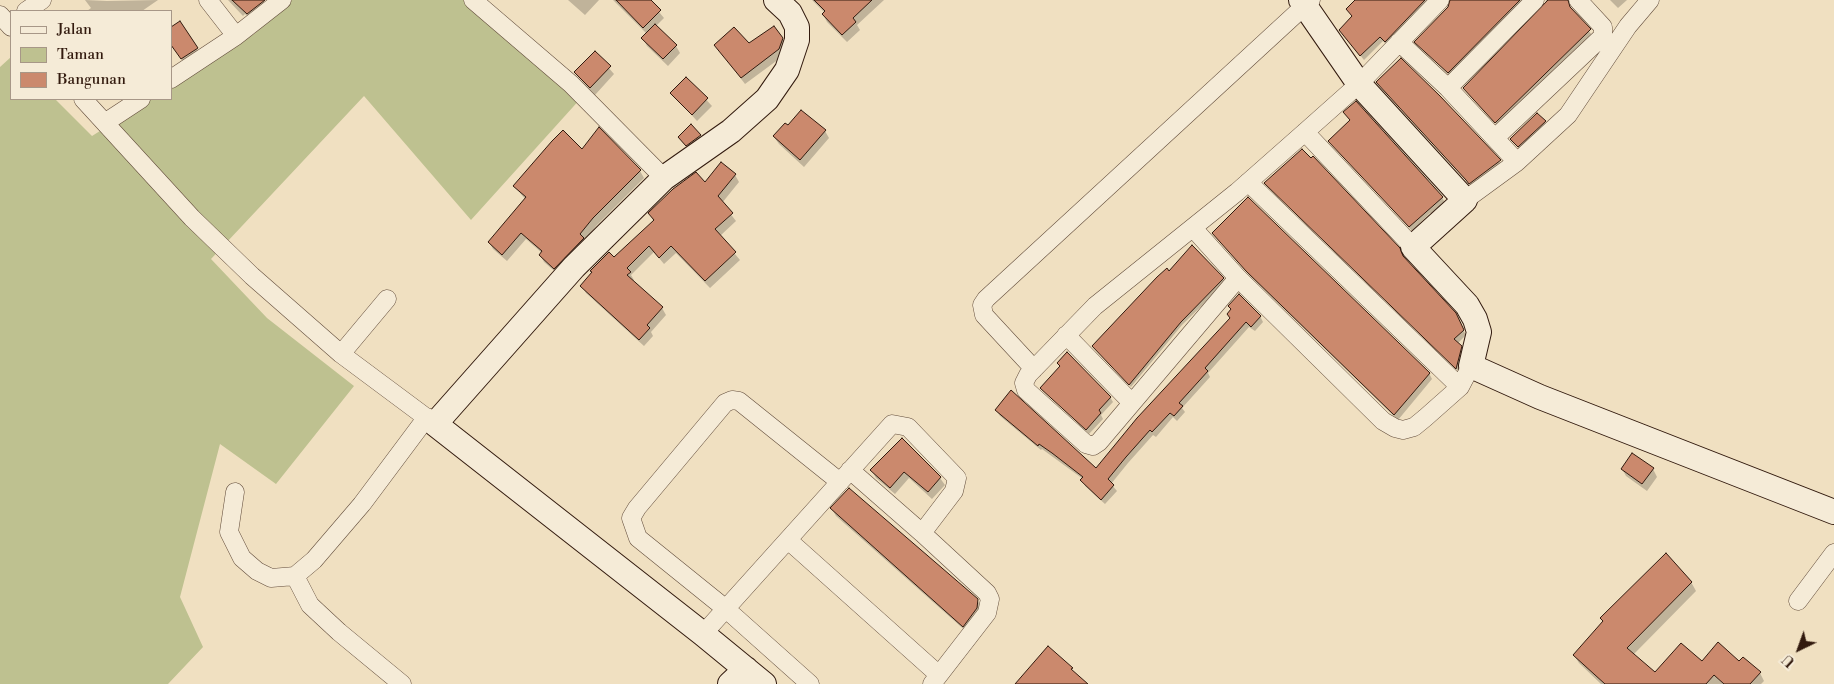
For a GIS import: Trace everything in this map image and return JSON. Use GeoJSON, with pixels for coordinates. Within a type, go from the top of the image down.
{"type":"FeatureCollection","features":[{"type":"Feature","properties":{"kind":"street"},"geometry":{"type":"LineString","coordinates":[[27,10],[42,0]]}},
{"type":"Feature","properties":{"kind":"street"},"geometry":{"type":"LineString","coordinates":[[208,0],[236,36]]}},
{"type":"Feature","properties":{"kind":"street"},"geometry":{"type":"LineString","coordinates":[[172,78],[236,36],[282,0]]}},
{"type":"Feature","properties":{"kind":"street"},"geometry":{"type":"LineString","coordinates":[[473,0],[572,84],[664,178]]}},
{"type":"Feature","properties":{"kind":"street"},"geometry":{"type":"LineString","coordinates":[[235,492],[229,532],[242,558],[257,571],[271,578],[295,576],[314,560],[431,420],[574,267],[664,178],[731,131],[768,99],[787,70],[797,40],[797,27],[790,14],[776,0]]}},
{"type":"Feature","properties":{"kind":"street"},"geometry":{"type":"LineString","coordinates":[[1238,278],[1100,442],[1093,446],[1086,444],[1026,390],[1024,383],[1034,369],[1095,306],[1193,228],[1305,132],[1359,84],[1440,0]]}},
{"type":"Feature","properties":{"kind":"street"},"geometry":{"type":"LineString","coordinates":[[1448,88],[1535,0]]}},
{"type":"Feature","properties":{"kind":"street"},"geometry":{"type":"LineString","coordinates":[[1494,138],[1603,36],[1604,27],[1578,0]]}},
{"type":"Feature","properties":{"kind":"street"},"geometry":{"type":"LineString","coordinates":[[1413,247],[1465,200],[1518,162],[1568,115],[1628,26],[1650,0]]}},
{"type":"Feature","properties":{"kind":"street"},"geometry":{"type":"LineString","coordinates":[[1034,369],[984,315],[982,305],[986,299],[1306,2],[1359,84],[1465,200]]}},
{"type":"Feature","properties":{"kind":"street"},"geometry":{"type":"LineString","coordinates":[[1399,42],[1448,88],[1518,162]]}},
{"type":"Feature","properties":{"kind":"street"},"geometry":{"type":"LineString","coordinates":[[84,100],[192,218],[341,354],[431,420],[703,634],[746,679]]}},
{"type":"Feature","properties":{"kind":"street"},"geometry":{"type":"LineString","coordinates":[[106,122],[139,100]]}},
{"type":"Feature","properties":{"kind":"street"},"geometry":{"type":"LineString","coordinates":[[1193,228],[1238,278],[1383,421],[1402,430],[1414,426],[1460,387],[1471,366],[1478,332],[1475,319],[1467,305],[1305,132]]}},
{"type":"Feature","properties":{"kind":"street"},"geometry":{"type":"LineString","coordinates":[[1248,182],[1460,387]]}},
{"type":"Feature","properties":{"kind":"street"},"geometry":{"type":"LineString","coordinates":[[341,354],[387,299]]}},
{"type":"Feature","properties":{"kind":"street"},"geometry":{"type":"LineString","coordinates":[[1066,335],[1132,403]]}},
{"type":"Feature","properties":{"kind":"street"},"geometry":{"type":"LineString","coordinates":[[1471,366],[1540,397],[1834,512]]}},
{"type":"Feature","properties":{"kind":"street"},"geometry":{"type":"LineString","coordinates":[[788,540],[936,680],[987,613],[990,599],[987,593],[922,533],[845,476],[739,401],[725,403],[637,508],[631,518],[638,538],[726,609],[810,684]]}},
{"type":"Feature","properties":{"kind":"street"},"geometry":{"type":"LineString","coordinates":[[703,634],[892,424],[908,427],[958,478],[954,491],[922,533]]}},
{"type":"Feature","properties":{"kind":"street"},"geometry":{"type":"LineString","coordinates":[[1798,601],[1834,554]]}},
{"type":"Feature","properties":{"kind":"street"},"geometry":{"type":"LineString","coordinates":[[295,576],[310,605],[338,632],[402,684]]}},
{"type":"Feature","properties":{"kind":"green space"},"geometry":{"type":"Polygon","coordinates":[[[292,0],[463,0],[582,97],[471,220],[364,96],[211,259],[267,318],[354,386],[276,484],[220,444],[180,597],[203,647],[168,684],[0,684],[0,67],[10,58],[10,100],[56,100],[92,136],[149,100],[172,100],[172,85],[254,34],[292,0]]]}},
{"type":"Feature","properties":{"kind":"building"},"geometry":{"type":"Polygon","coordinates":[[[232,0],[265,0],[247,14],[232,0]]]}},
{"type":"Feature","properties":{"kind":"building"},"geometry":{"type":"Polygon","coordinates":[[[616,0],[651,0],[661,10],[643,28],[616,0]]]}},
{"type":"Feature","properties":{"kind":"building"},"geometry":{"type":"Polygon","coordinates":[[[814,0],[872,0],[853,18],[856,22],[842,35],[822,14],[825,11],[814,0]]]}},
{"type":"Feature","properties":{"kind":"building"},"geometry":{"type":"Polygon","coordinates":[[[1355,0],[1425,0],[1385,42],[1380,37],[1360,56],[1339,30],[1352,16],[1346,9],[1355,0]]]}},
{"type":"Feature","properties":{"kind":"building"},"geometry":{"type":"Polygon","coordinates":[[[1450,0],[1520,0],[1448,73],[1414,42],[1448,7],[1450,0]]]}},
{"type":"Feature","properties":{"kind":"building"},"geometry":{"type":"Polygon","coordinates":[[[1548,0],[1568,0],[1570,7],[1591,29],[1495,123],[1463,88],[1548,0]]]}},
{"type":"Feature","properties":{"kind":"building"},"geometry":{"type":"Polygon","coordinates":[[[180,21],[198,48],[181,59],[172,46],[172,26],[180,21]]]}},
{"type":"Feature","properties":{"kind":"building"},"geometry":{"type":"Polygon","coordinates":[[[655,24],[677,45],[663,59],[641,38],[655,24]]]}},
{"type":"Feature","properties":{"kind":"building"},"geometry":{"type":"Polygon","coordinates":[[[774,26],[783,38],[779,49],[741,78],[714,45],[734,27],[749,43],[774,26]]]}},
{"type":"Feature","properties":{"kind":"building"},"geometry":{"type":"Polygon","coordinates":[[[595,51],[611,66],[590,88],[574,72],[595,51]]]}},
{"type":"Feature","properties":{"kind":"building"},"geometry":{"type":"Polygon","coordinates":[[[1401,58],[1501,160],[1469,184],[1376,82],[1401,58]]]}},
{"type":"Feature","properties":{"kind":"building"},"geometry":{"type":"Polygon","coordinates":[[[686,77],[708,98],[692,115],[670,93],[686,77]]]}},
{"type":"Feature","properties":{"kind":"building"},"geometry":{"type":"Polygon","coordinates":[[[1356,101],[1443,197],[1409,227],[1328,141],[1350,120],[1343,112],[1356,101]]]}},
{"type":"Feature","properties":{"kind":"building"},"geometry":{"type":"Polygon","coordinates":[[[801,110],[826,130],[800,160],[773,136],[785,123],[788,125],[801,110]]]}},
{"type":"Feature","properties":{"kind":"building"},"geometry":{"type":"Polygon","coordinates":[[[1537,113],[1546,121],[1518,147],[1510,139],[1537,113]]]}},
{"type":"Feature","properties":{"kind":"building"},"geometry":{"type":"Polygon","coordinates":[[[691,124],[701,135],[686,146],[678,137],[691,124]]]}},
{"type":"Feature","properties":{"kind":"building"},"geometry":{"type":"Polygon","coordinates":[[[599,127],[641,170],[593,218],[580,234],[584,238],[554,269],[539,255],[542,251],[521,233],[502,255],[488,242],[526,197],[513,186],[563,130],[582,149],[599,127]]]}},
{"type":"Feature","properties":{"kind":"building"},"geometry":{"type":"Polygon","coordinates":[[[1302,149],[1311,158],[1313,156],[1400,248],[1403,256],[1456,313],[1464,330],[1454,339],[1462,346],[1456,369],[1264,183],[1302,149]]]}},
{"type":"Feature","properties":{"kind":"building"},"geometry":{"type":"Polygon","coordinates":[[[721,162],[736,174],[718,196],[733,213],[715,229],[736,252],[705,281],[671,246],[659,258],[649,246],[627,268],[631,272],[627,275],[663,307],[647,325],[650,328],[639,340],[580,286],[592,272],[590,271],[609,252],[614,257],[654,220],[648,213],[673,189],[696,172],[705,182],[721,162]]]}},
{"type":"Feature","properties":{"kind":"building"},"geometry":{"type":"Polygon","coordinates":[[[1248,197],[1430,373],[1394,415],[1246,271],[1212,233],[1248,197]]]}},
{"type":"Feature","properties":{"kind":"building"},"geometry":{"type":"Polygon","coordinates":[[[1192,245],[1224,278],[1181,322],[1129,385],[1092,346],[1157,277],[1167,268],[1169,271],[1192,245]]]}},
{"type":"Feature","properties":{"kind":"building"},"geometry":{"type":"Polygon","coordinates":[[[1239,294],[1261,316],[1251,327],[1246,322],[1205,368],[1208,371],[1179,403],[1183,406],[1174,416],[1170,413],[1152,432],[1150,430],[1126,457],[1108,479],[1114,485],[1101,500],[1080,480],[1083,477],[1039,444],[1038,446],[995,410],[1011,390],[1096,468],[1137,418],[1230,318],[1227,314],[1231,309],[1228,306],[1239,294]]]}},
{"type":"Feature","properties":{"kind":"building"},"geometry":{"type":"Polygon","coordinates":[[[1067,352],[1111,397],[1099,410],[1101,413],[1086,430],[1040,388],[1060,366],[1057,363],[1067,352]]]}},
{"type":"Feature","properties":{"kind":"building"},"geometry":{"type":"Polygon","coordinates":[[[902,438],[941,477],[928,492],[904,472],[890,488],[870,470],[902,438]]]}},
{"type":"Feature","properties":{"kind":"building"},"geometry":{"type":"Polygon","coordinates":[[[1632,453],[1654,468],[1642,484],[1621,469],[1632,453]]]}},
{"type":"Feature","properties":{"kind":"building"},"geometry":{"type":"Polygon","coordinates":[[[849,488],[978,599],[977,608],[963,627],[830,508],[849,488]]]}},
{"type":"Feature","properties":{"kind":"building"},"geometry":{"type":"Polygon","coordinates":[[[1666,553],[1692,582],[1627,648],[1655,672],[1681,643],[1702,661],[1718,642],[1739,661],[1743,657],[1761,672],[1750,684],[1724,684],[1714,675],[1706,684],[1605,684],[1573,655],[1603,621],[1600,618],[1666,553]]]}},
{"type":"Feature","properties":{"kind":"building"},"geometry":{"type":"Polygon","coordinates":[[[1048,646],[1073,668],[1071,669],[1088,684],[1015,684],[1048,646]]]}}]}
